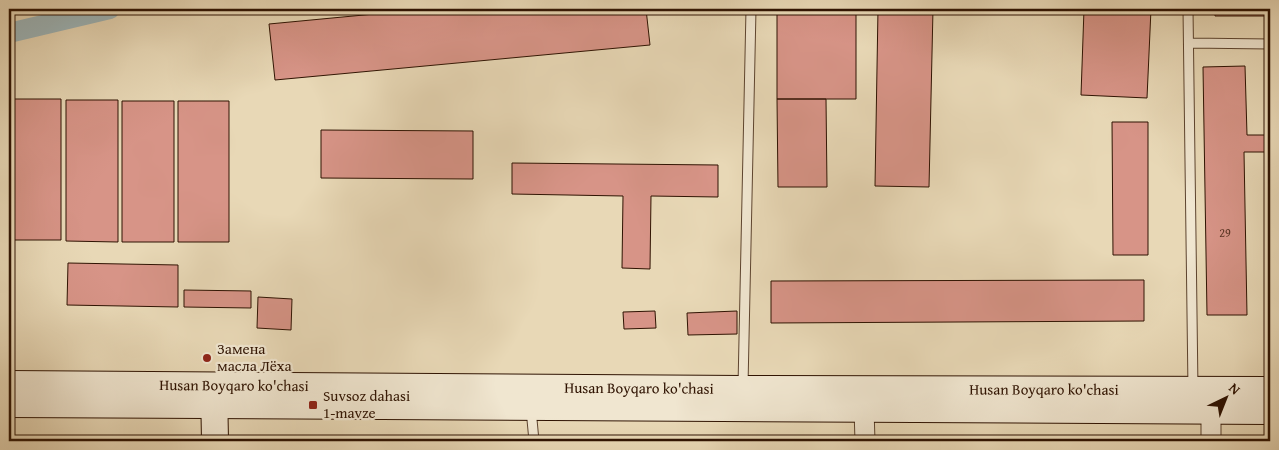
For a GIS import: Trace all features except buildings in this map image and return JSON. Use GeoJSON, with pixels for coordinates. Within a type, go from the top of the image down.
{"type":"FeatureCollection","features":[{"type":"Feature","properties":{"kind":"main road","name":"Husan Boyqaro ko'chasi"},"geometry":{"type":"LineString","coordinates":[[9,384],[214,395]]}},
{"type":"Feature","properties":{"kind":"main road","name":"Husan Boyqaro ko'chasi"},"geometry":{"type":"LineString","coordinates":[[532,396],[742,389],[1205,396],[1270,410]]}},
{"type":"Feature","properties":{"kind":"main road","name":"Husan Boyqaro ko'chasi"},"geometry":{"type":"LineString","coordinates":[[9,404],[214,395],[532,396],[864,409],[1205,396],[1270,390]]}},
{"type":"Feature","properties":{"kind":"main road"},"geometry":{"type":"LineString","coordinates":[[214,395],[215,441]]}},
{"type":"Feature","properties":{"kind":"street"},"geometry":{"type":"LineString","coordinates":[[1205,396],[1212,441]]}},
{"type":"Feature","properties":{"kind":"street"},"geometry":{"type":"LineString","coordinates":[[864,409],[864,441]]}},
{"type":"Feature","properties":{"kind":"lane"},"geometry":{"type":"LineString","coordinates":[[742,389],[750,9]]}},
{"type":"Feature","properties":{"kind":"lane"},"geometry":{"type":"LineString","coordinates":[[1188,9],[1205,396]]}},
{"type":"Feature","properties":{"kind":"lane"},"geometry":{"type":"LineString","coordinates":[[1189,43],[1270,44]]}},
{"type":"Feature","properties":{"kind":"lane"},"geometry":{"type":"LineString","coordinates":[[532,396],[534,441]]}},
{"type":"Feature","properties":{"kind":"waterway"},"geometry":{"type":"LineString","coordinates":[[9,33],[110,9]]}},
{"type":"Feature","properties":{"kind":"place","name":"Замена масла Лёха"},"geometry":{"type":"Point","coordinates":[207,358]}},
{"type":"Feature","properties":{"kind":"place","name":"Suvsoz dahasi 1-mavze"},"geometry":{"type":"Point","coordinates":[313,405]}}]}
